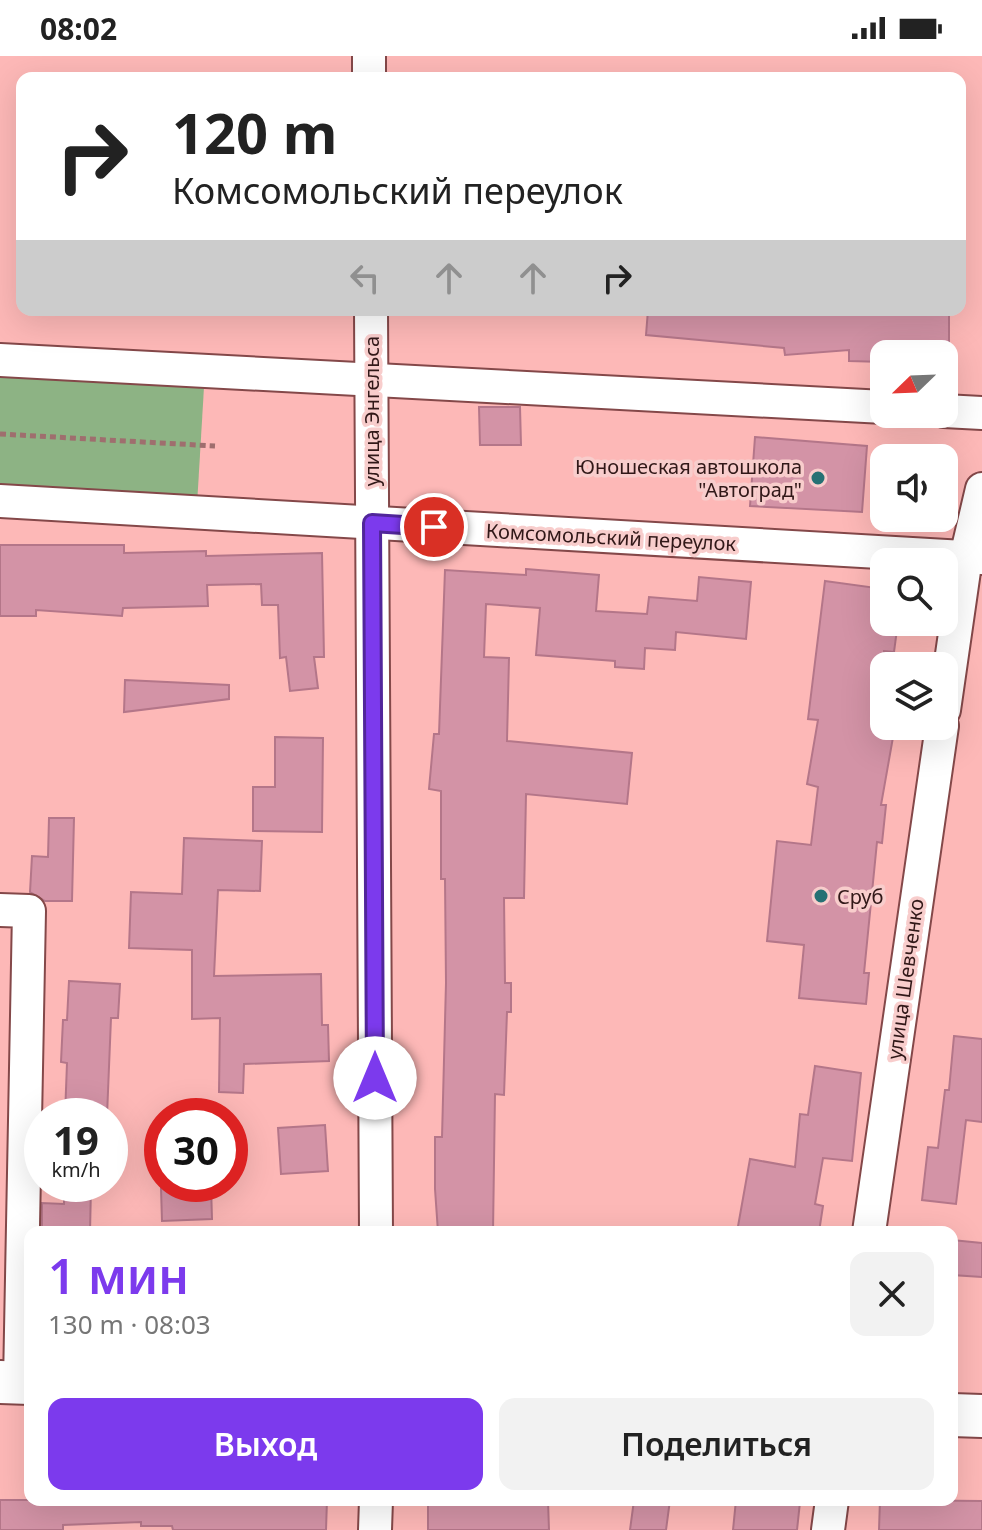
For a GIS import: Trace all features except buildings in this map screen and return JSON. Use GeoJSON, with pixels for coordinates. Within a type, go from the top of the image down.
{"type":"FeatureCollection","features":[{"type":"Feature","properties":{"kind":"main road"},"geometry":{"type":"LineString","coordinates":[[958,1415],[982,1416]]}},
{"type":"Feature","properties":{"kind":"street","name":"улица Энгельса"},"geometry":{"type":"LineString","coordinates":[[371,316],[376,1226]]}},
{"type":"Feature","properties":{"kind":"street"},"geometry":{"type":"LineString","coordinates":[[0,360],[870,406]]}},
{"type":"Feature","properties":{"kind":"street"},"geometry":{"type":"LineString","coordinates":[[958,412],[982,413]]}},
{"type":"Feature","properties":{"kind":"street"},"geometry":{"type":"LineString","coordinates":[[955,652],[974,557],[982,489]]}},
{"type":"Feature","properties":{"kind":"street","name":"Комсомольский переулок"},"geometry":{"type":"LineString","coordinates":[[0,501],[974,557]]}},
{"type":"Feature","properties":{"kind":"street","name":"улица Шевченко"},"geometry":{"type":"LineString","coordinates":[[870,1226],[940,740]]}},
{"type":"Feature","properties":{"kind":"street"},"geometry":{"type":"LineString","coordinates":[[0,910],[29,911],[17,1383]]}},
{"type":"Feature","properties":{"kind":"street"},"geometry":{"type":"LineString","coordinates":[[375,1530],[376,1506]]}},
{"type":"Feature","properties":{"kind":"street"},"geometry":{"type":"LineString","coordinates":[[828,1530],[831,1506]]}},
{"type":"Feature","properties":{"kind":"path"},"geometry":{"type":"LineString","coordinates":[[0,434],[215,446]]}},
{"type":"Feature","properties":{"kind":"green space"},"geometry":{"type":"Polygon","coordinates":[[[0,374],[204,387],[197,505],[0,493],[0,374]]]}},
{"type":"Feature","properties":{"kind":"place","name":"Юношеская автошкола \"Автоград\""},"geometry":{"type":"Point","coordinates":[818,478]}},
{"type":"Feature","properties":{"kind":"place","name":"Сруб"},"geometry":{"type":"Point","coordinates":[821,896]}},
{"type":"Feature","properties":{"kind":"route"},"geometry":{"type":"LineString","coordinates":[[375,1078],[372,523],[434,527]]}}]}
